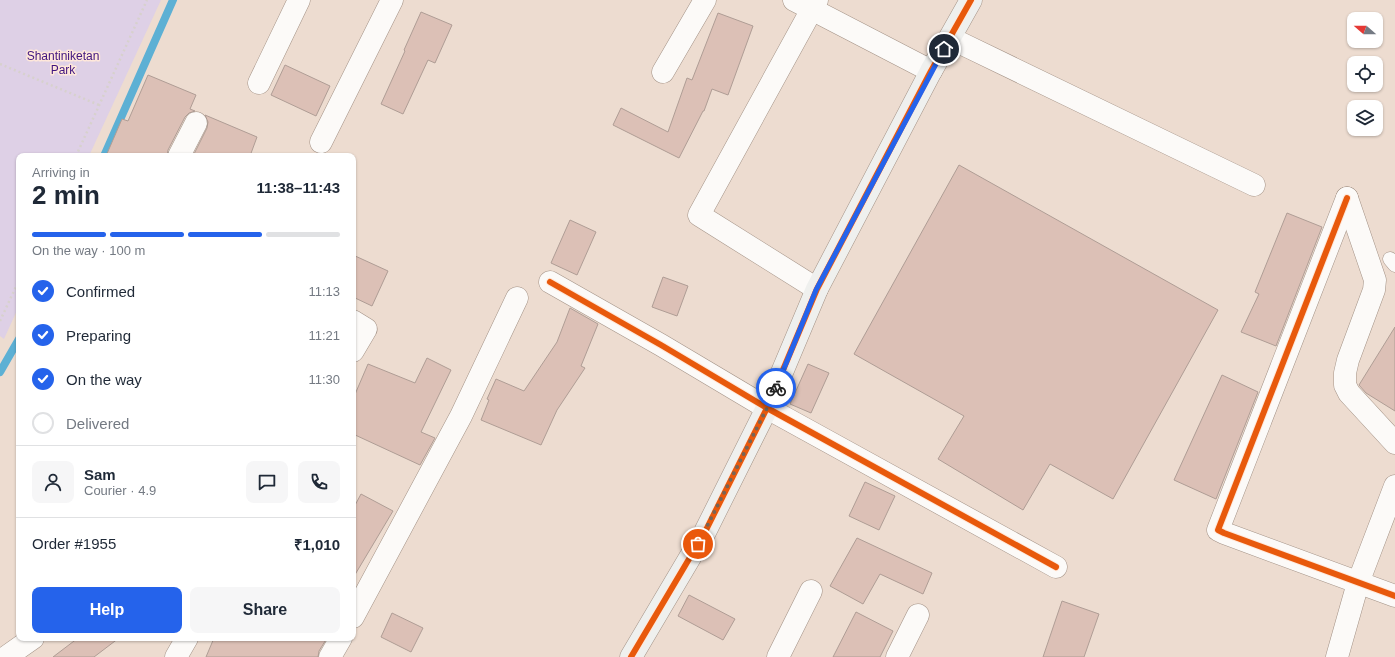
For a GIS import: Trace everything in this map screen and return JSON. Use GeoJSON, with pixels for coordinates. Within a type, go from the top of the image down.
{"type":"FeatureCollection","features":[{"type":"Feature","properties":{"kind":"street"},"geometry":{"type":"LineString","coordinates":[[259,83],[298,0]]}},
{"type":"Feature","properties":{"kind":"street"},"geometry":{"type":"LineString","coordinates":[[321,142],[392,0]]}},
{"type":"Feature","properties":{"kind":"street"},"geometry":{"type":"LineString","coordinates":[[662,72],[705,0]]}},
{"type":"Feature","properties":{"kind":"street"},"geometry":{"type":"LineString","coordinates":[[632,657],[705,532],[767,408],[816,290],[931,71],[971,0]]}},
{"type":"Feature","properties":{"kind":"street"},"geometry":{"type":"LineString","coordinates":[[816,290],[699,215],[808,3],[931,71]]}},
{"type":"Feature","properties":{"kind":"street"},"geometry":{"type":"LineString","coordinates":[[950,38],[1254,185]]}},
{"type":"Feature","properties":{"kind":"street"},"geometry":{"type":"LineString","coordinates":[[181,153],[196,123]]}},
{"type":"Feature","properties":{"kind":"street"},"geometry":{"type":"LineString","coordinates":[[1395,443],[1349,393],[1345,385],[1345,373],[1348,360],[1374,290],[1375,280],[1347,198],[1218,530],[1224,534],[1395,596]]}},
{"type":"Feature","properties":{"kind":"street"},"geometry":{"type":"LineString","coordinates":[[550,282],[661,345],[767,408],[1056,567]]}},
{"type":"Feature","properties":{"kind":"street"},"geometry":{"type":"LineString","coordinates":[[356,611],[461,416],[517,298]]}},
{"type":"Feature","properties":{"kind":"street"},"geometry":{"type":"LineString","coordinates":[[356,323],[366,329],[356,346]]}},
{"type":"Feature","properties":{"kind":"street"},"geometry":{"type":"LineString","coordinates":[[1338,657],[1358,583],[1395,486]]}},
{"type":"Feature","properties":{"kind":"street"},"geometry":{"type":"LineString","coordinates":[[778,657],[812,591]]}},
{"type":"Feature","properties":{"kind":"street"},"geometry":{"type":"LineString","coordinates":[[897,657],[918,615]]}},
{"type":"Feature","properties":{"kind":"street"},"geometry":{"type":"LineString","coordinates":[[6,657],[29,641]]}},
{"type":"Feature","properties":{"kind":"street"},"geometry":{"type":"LineString","coordinates":[[176,657],[185,641]]}},
{"type":"Feature","properties":{"kind":"street"},"geometry":{"type":"LineString","coordinates":[[330,657],[339,641]]}},
{"type":"Feature","properties":{"kind":"path"},"geometry":{"type":"LineString","coordinates":[[77,153],[147,0]]}},
{"type":"Feature","properties":{"kind":"path"},"geometry":{"type":"LineString","coordinates":[[0,64],[99,105]]}},
{"type":"Feature","properties":{"kind":"path"},"geometry":{"type":"LineString","coordinates":[[0,321],[16,286]]}},
{"type":"Feature","properties":{"kind":"green space","name":"Shantiniketan Park"},"geometry":{"type":"Polygon","coordinates":[[[0,0],[161,0],[90,153],[16,153],[16,313],[4,339],[0,336],[0,0]]]}},
{"type":"Feature","properties":{"kind":"building"},"geometry":{"type":"Polygon","coordinates":[[[421,12],[452,25],[435,63],[428,60],[403,114],[381,104],[421,12]]]}},
{"type":"Feature","properties":{"kind":"building"},"geometry":{"type":"Polygon","coordinates":[[[718,13],[753,26],[728,95],[712,89],[704,111],[679,158],[613,125],[621,108],[668,132],[687,78],[692,80],[718,13]]]}},
{"type":"Feature","properties":{"kind":"building"},"geometry":{"type":"Polygon","coordinates":[[[285,65],[330,86],[316,116],[271,95],[285,65]]]}},
{"type":"Feature","properties":{"kind":"building"},"geometry":{"type":"Polygon","coordinates":[[[148,75],[196,95],[190,109],[195,111],[189,113],[185,117],[168,153],[107,153],[122,119],[128,121],[148,75]]]}},
{"type":"Feature","properties":{"kind":"building"},"geometry":{"type":"Polygon","coordinates":[[[205,115],[257,137],[251,153],[194,153],[207,128],[208,122],[205,115]]]}},
{"type":"Feature","properties":{"kind":"building"},"geometry":{"type":"Polygon","coordinates":[[[959,165],[1218,310],[1113,499],[1050,464],[1023,510],[938,459],[964,416],[854,354],[959,165]]]}},
{"type":"Feature","properties":{"kind":"building"},"geometry":{"type":"Polygon","coordinates":[[[1287,213],[1322,227],[1276,346],[1241,332],[1259,294],[1255,292],[1287,213]]]}},
{"type":"Feature","properties":{"kind":"building"},"geometry":{"type":"Polygon","coordinates":[[[570,220],[596,232],[577,275],[551,263],[570,220]]]}},
{"type":"Feature","properties":{"kind":"building"},"geometry":{"type":"Polygon","coordinates":[[[356,256],[388,271],[372,306],[356,298],[356,256]]]}},
{"type":"Feature","properties":{"kind":"building"},"geometry":{"type":"Polygon","coordinates":[[[663,277],[688,286],[677,316],[652,307],[663,277]]]}},
{"type":"Feature","properties":{"kind":"building"},"geometry":{"type":"Polygon","coordinates":[[[570,308],[598,324],[581,366],[585,368],[557,410],[541,445],[481,420],[489,400],[487,399],[496,379],[524,391],[557,342],[570,308]]]}},
{"type":"Feature","properties":{"kind":"building"},"geometry":{"type":"Polygon","coordinates":[[[1395,327],[1395,411],[1366,393],[1359,385],[1395,327]]]}},
{"type":"Feature","properties":{"kind":"building"},"geometry":{"type":"Polygon","coordinates":[[[427,358],[451,370],[421,432],[435,438],[420,465],[356,435],[356,392],[368,364],[415,383],[427,358]]]}},
{"type":"Feature","properties":{"kind":"building"},"geometry":{"type":"Polygon","coordinates":[[[808,364],[829,373],[811,413],[790,404],[808,364]]]}},
{"type":"Feature","properties":{"kind":"building"},"geometry":{"type":"Polygon","coordinates":[[[1222,375],[1258,392],[1216,499],[1174,480],[1222,375]]]}},
{"type":"Feature","properties":{"kind":"building"},"geometry":{"type":"Polygon","coordinates":[[[865,482],[895,496],[879,530],[849,516],[865,482]]]}},
{"type":"Feature","properties":{"kind":"building"},"geometry":{"type":"Polygon","coordinates":[[[361,494],[393,511],[356,573],[356,503],[361,494]]]}},
{"type":"Feature","properties":{"kind":"building"},"geometry":{"type":"Polygon","coordinates":[[[857,538],[932,573],[923,594],[880,574],[863,604],[830,586],[857,538]]]}},
{"type":"Feature","properties":{"kind":"building"},"geometry":{"type":"Polygon","coordinates":[[[689,595],[735,619],[723,640],[678,616],[689,595]]]}},
{"type":"Feature","properties":{"kind":"building"},"geometry":{"type":"Polygon","coordinates":[[[1062,601],[1099,614],[1084,657],[1043,657],[1062,601]]]}},
{"type":"Feature","properties":{"kind":"building"},"geometry":{"type":"Polygon","coordinates":[[[856,612],[893,631],[880,657],[833,657],[856,612]]]}},
{"type":"Feature","properties":{"kind":"building"},"geometry":{"type":"Polygon","coordinates":[[[392,613],[423,628],[411,652],[381,637],[392,613]]]}},
{"type":"Feature","properties":{"kind":"building"},"geometry":{"type":"Polygon","coordinates":[[[74,641],[115,641],[94,657],[53,657],[74,641]]]}},
{"type":"Feature","properties":{"kind":"building"},"geometry":{"type":"Polygon","coordinates":[[[213,641],[325,641],[319,651],[318,657],[206,657],[213,641]]]}},
{"type":"Feature","properties":{"kind":"waterway"},"geometry":{"type":"LineString","coordinates":[[105,153],[173,0]]}},
{"type":"Feature","properties":{"kind":"waterway"},"geometry":{"type":"LineString","coordinates":[[0,372],[16,344]]}},
{"type":"Feature","properties":{"kind":"cycle path"},"geometry":{"type":"LineString","coordinates":[[631,657],[705,532],[767,408],[817,289],[931,71],[971,0]]}},
{"type":"Feature","properties":{"kind":"cycle path"},"geometry":{"type":"LineString","coordinates":[[1347,198],[1218,530],[1395,596]]}},
{"type":"Feature","properties":{"kind":"cycle path"},"geometry":{"type":"LineString","coordinates":[[550,282],[661,345],[767,408],[1056,567]]}},
{"type":"Feature","properties":{"kind":"way so far"},"geometry":{"type":"LineString","coordinates":[[698,544],[776,388]]}},
{"type":"Feature","properties":{"kind":"route"},"geometry":{"type":"LineString","coordinates":[[776,388],[816,290],[944,49]]}}]}
